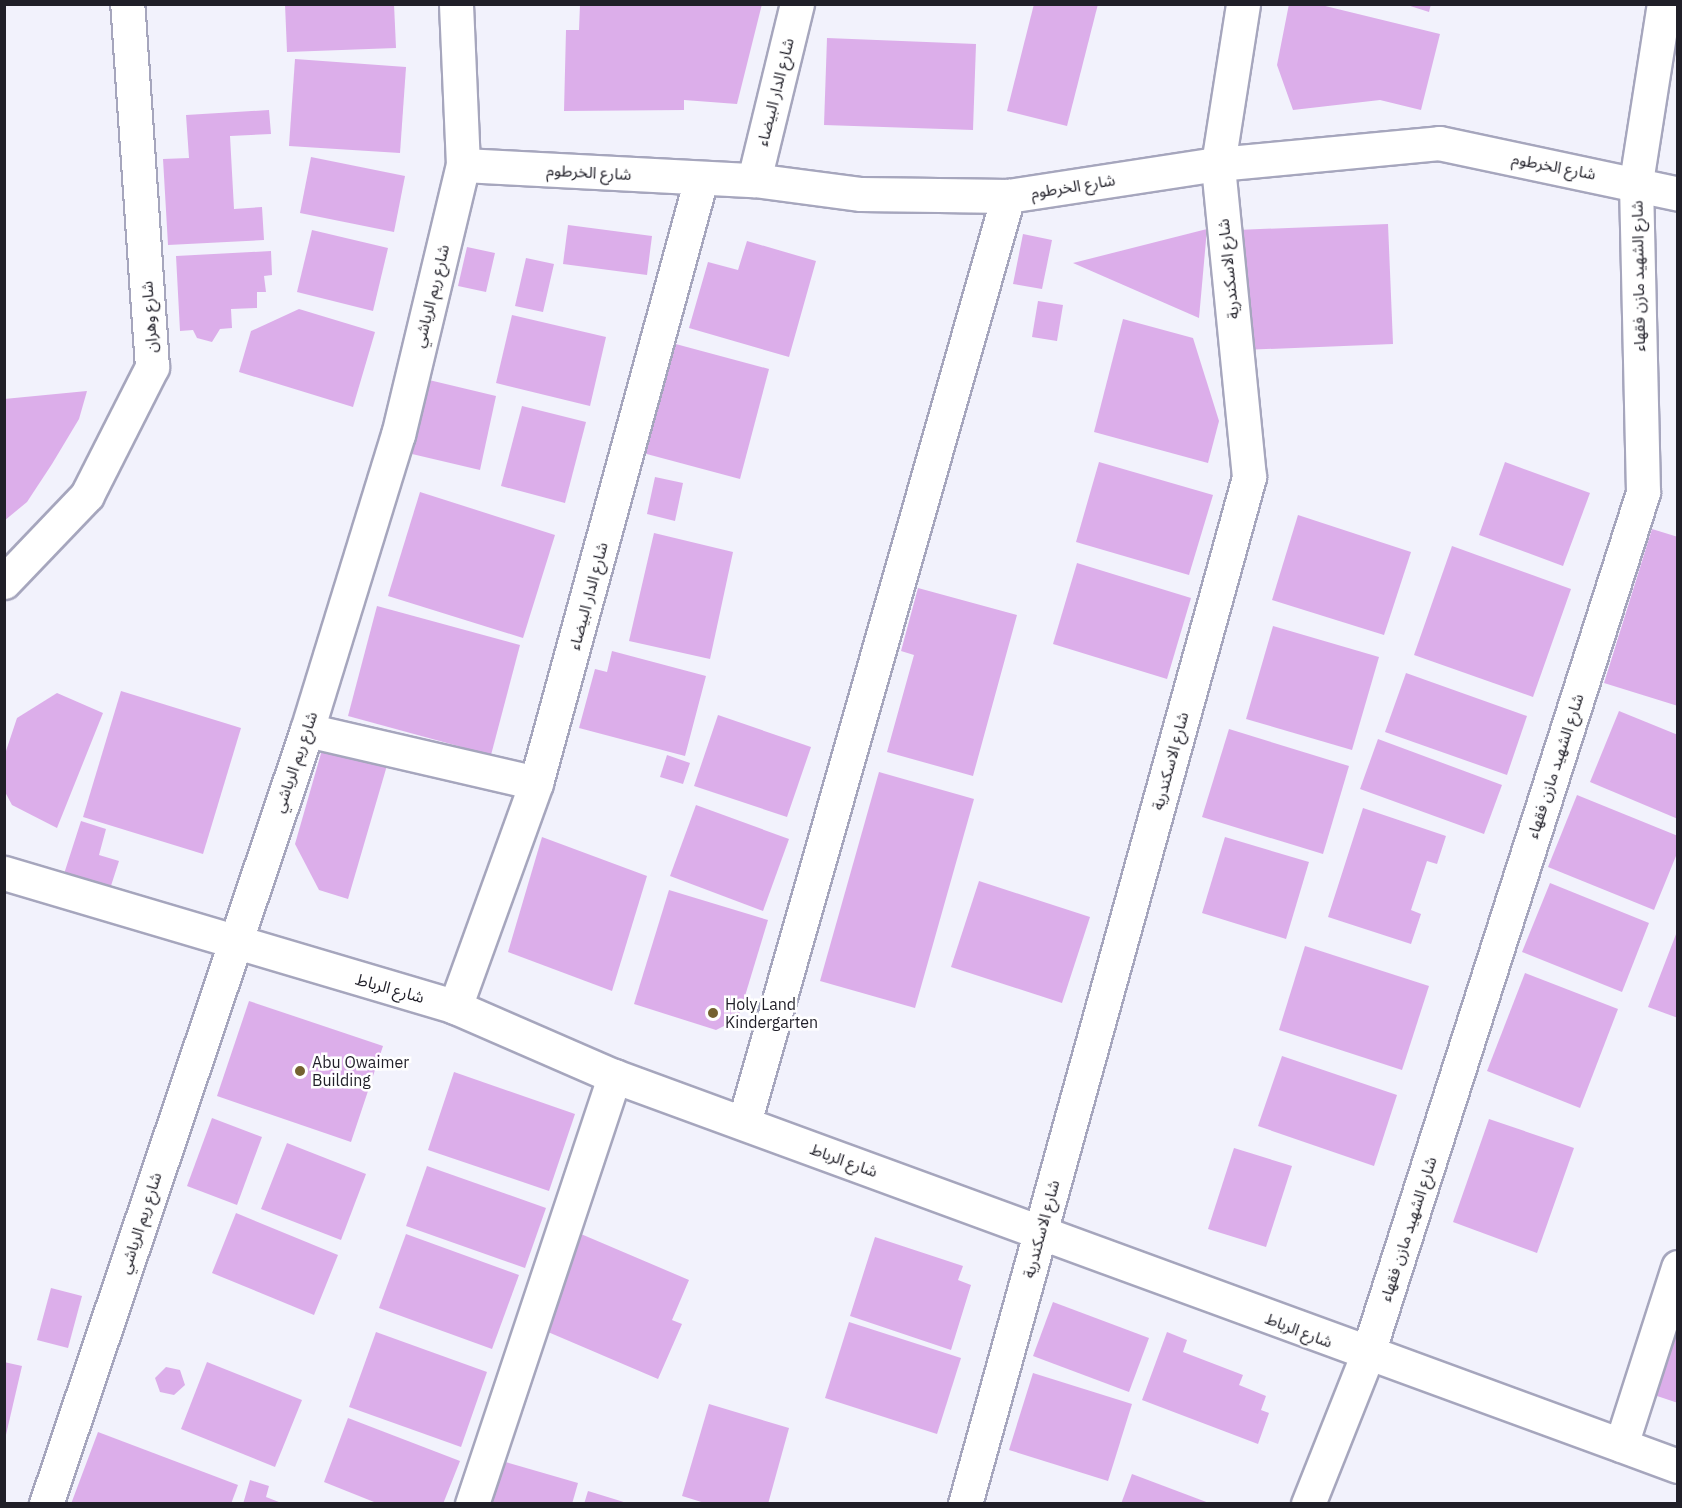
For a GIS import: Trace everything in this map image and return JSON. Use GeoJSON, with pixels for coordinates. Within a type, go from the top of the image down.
{"type":"FeatureCollection","features":[{"type":"Feature","properties":{"kind":"street","name":"شارع وهران"},"geometry":{"type":"LineString","coordinates":[[4,582],[87,495],[152,367],[127,4]]}},
{"type":"Feature","properties":{"kind":"street","name":"شارع ريم الرياشي"},"geometry":{"type":"LineString","coordinates":[[46,1503],[232,942],[307,730],[398,435],[463,165],[456,4]]}},
{"type":"Feature","properties":{"kind":"street","name":"شارع الدار البيضاء"},"geometry":{"type":"LineString","coordinates":[[754,180],[797,4]]}},
{"type":"Feature","properties":{"kind":"street","name":"شارع الاسكندرية"},"geometry":{"type":"LineString","coordinates":[[965,1503],[1249,477],[1218,164],[1243,4]]}},
{"type":"Feature","properties":{"kind":"street","name":"شارع الشهيد مازن فقهاء"},"geometry":{"type":"LineString","coordinates":[[1308,1503],[1367,1356],[1643,492],[1636,182],[1664,4]]}},
{"type":"Feature","properties":{"kind":"street","name":"شارع الخرطوم"},"geometry":{"type":"LineString","coordinates":[[463,165],[754,180],[861,194],[1008,196],[1218,164],[1439,143],[1636,182],[1677,194]]}},
{"type":"Feature","properties":{"kind":"street","name":"شارع الدار البيضاء"},"geometry":{"type":"LineString","coordinates":[[455,1007],[536,783],[701,179]]}},
{"type":"Feature","properties":{"kind":"street"},"geometry":{"type":"LineString","coordinates":[[744,1123],[1008,196]]}},
{"type":"Feature","properties":{"kind":"street"},"geometry":{"type":"LineString","coordinates":[[307,730],[536,783]]}},
{"type":"Feature","properties":{"kind":"street","name":"شارع الرباط"},"geometry":{"type":"LineString","coordinates":[[4,873],[455,1007],[614,1076],[1040,1232],[1367,1356],[1677,1466]]}},
{"type":"Feature","properties":{"kind":"street"},"geometry":{"type":"LineString","coordinates":[[472,1503],[614,1076]]}},
{"type":"Feature","properties":{"kind":"street"},"geometry":{"type":"LineString","coordinates":[[1621,1445],[1677,1267]]}},
{"type":"Feature","properties":{"kind":"building"},"geometry":{"type":"Polygon","coordinates":[[[285,4],[394,4],[396,48],[287,52],[285,4]]]}},
{"type":"Feature","properties":{"kind":"building"},"geometry":{"type":"Polygon","coordinates":[[[580,4],[762,4],[737,104],[684,100],[684,110],[564,111],[566,30],[579,30],[580,4]]]}},
{"type":"Feature","properties":{"kind":"building"},"geometry":{"type":"Polygon","coordinates":[[[1034,4],[1098,4],[1067,126],[1007,111],[1034,4]]]}},
{"type":"Feature","properties":{"kind":"building"},"geometry":{"type":"Polygon","coordinates":[[[1289,4],[1317,4],[1440,34],[1421,110],[1380,100],[1293,110],[1277,65],[1289,4]]]}},
{"type":"Feature","properties":{"kind":"building"},"geometry":{"type":"Polygon","coordinates":[[[1404,4],[1431,4],[1429,12],[1404,4]]]}},
{"type":"Feature","properties":{"kind":"building"},"geometry":{"type":"Polygon","coordinates":[[[827,38],[976,44],[973,130],[824,125],[827,38]]]}},
{"type":"Feature","properties":{"kind":"building"},"geometry":{"type":"Polygon","coordinates":[[[295,59],[406,67],[400,153],[289,146],[295,59]]]}},
{"type":"Feature","properties":{"kind":"building"},"geometry":{"type":"Polygon","coordinates":[[[269,110],[271,134],[230,136],[234,209],[262,207],[264,240],[168,245],[163,159],[189,158],[186,115],[269,110]]]}},
{"type":"Feature","properties":{"kind":"building"},"geometry":{"type":"Polygon","coordinates":[[[311,157],[405,176],[394,232],[300,213],[311,157]]]}},
{"type":"Feature","properties":{"kind":"building"},"geometry":{"type":"Polygon","coordinates":[[[1388,224],[1393,344],[1242,350],[1237,230],[1388,224]]]}},
{"type":"Feature","properties":{"kind":"building"},"geometry":{"type":"Polygon","coordinates":[[[568,225],[652,236],[647,275],[563,264],[568,225]]]}},
{"type":"Feature","properties":{"kind":"building"},"geometry":{"type":"Polygon","coordinates":[[[1207,229],[1199,318],[1073,263],[1207,229]]]}},
{"type":"Feature","properties":{"kind":"building"},"geometry":{"type":"Polygon","coordinates":[[[312,230],[388,248],[373,311],[297,292],[312,230]]]}},
{"type":"Feature","properties":{"kind":"building"},"geometry":{"type":"Polygon","coordinates":[[[1023,234],[1052,240],[1042,289],[1013,284],[1023,234]]]}},
{"type":"Feature","properties":{"kind":"building"},"geometry":{"type":"Polygon","coordinates":[[[747,241],[816,261],[789,357],[689,328],[708,262],[738,270],[747,241]]]}},
{"type":"Feature","properties":{"kind":"building"},"geometry":{"type":"Polygon","coordinates":[[[467,247],[495,253],[486,292],[458,286],[467,247]]]}},
{"type":"Feature","properties":{"kind":"building"},"geometry":{"type":"Polygon","coordinates":[[[271,251],[272,275],[264,276],[266,292],[257,292],[257,308],[231,309],[232,328],[220,329],[212,342],[197,338],[193,330],[180,331],[176,256],[271,251]]]}},
{"type":"Feature","properties":{"kind":"building"},"geometry":{"type":"Polygon","coordinates":[[[526,258],[554,264],[543,312],[515,306],[526,258]]]}},
{"type":"Feature","properties":{"kind":"building"},"geometry":{"type":"Polygon","coordinates":[[[1038,301],[1063,305],[1057,341],[1032,337],[1038,301]]]}},
{"type":"Feature","properties":{"kind":"building"},"geometry":{"type":"Polygon","coordinates":[[[299,309],[375,332],[353,407],[239,372],[251,331],[299,309]]]}},
{"type":"Feature","properties":{"kind":"building"},"geometry":{"type":"Polygon","coordinates":[[[512,315],[606,337],[590,406],[496,383],[512,315]]]}},
{"type":"Feature","properties":{"kind":"building"},"geometry":{"type":"Polygon","coordinates":[[[1123,319],[1193,338],[1219,421],[1208,463],[1094,432],[1123,319]]]}},
{"type":"Feature","properties":{"kind":"building"},"geometry":{"type":"Polygon","coordinates":[[[672,343],[769,369],[740,479],[643,453],[672,343]]]}},
{"type":"Feature","properties":{"kind":"building"},"geometry":{"type":"Polygon","coordinates":[[[429,380],[496,396],[480,470],[412,454],[429,380]]]}},
{"type":"Feature","properties":{"kind":"building"},"geometry":{"type":"Polygon","coordinates":[[[87,391],[79,419],[52,464],[27,502],[4,521],[4,399],[87,391]]]}},
{"type":"Feature","properties":{"kind":"building"},"geometry":{"type":"Polygon","coordinates":[[[522,406],[586,422],[565,503],[501,486],[522,406]]]}},
{"type":"Feature","properties":{"kind":"building"},"geometry":{"type":"Polygon","coordinates":[[[1099,462],[1213,495],[1189,575],[1076,542],[1099,462]]]}},
{"type":"Feature","properties":{"kind":"building"},"geometry":{"type":"Polygon","coordinates":[[[1505,462],[1590,493],[1563,566],[1479,535],[1505,462]]]}},
{"type":"Feature","properties":{"kind":"building"},"geometry":{"type":"Polygon","coordinates":[[[655,477],[683,483],[675,521],[647,514],[655,477]]]}},
{"type":"Feature","properties":{"kind":"building"},"geometry":{"type":"Polygon","coordinates":[[[420,492],[555,535],[523,638],[388,596],[420,492]]]}},
{"type":"Feature","properties":{"kind":"building"},"geometry":{"type":"Polygon","coordinates":[[[1298,515],[1411,552],[1384,635],[1272,600],[1298,515]]]}},
{"type":"Feature","properties":{"kind":"building"},"geometry":{"type":"Polygon","coordinates":[[[1652,529],[1678,537],[1678,706],[1604,683],[1652,529]]]}},
{"type":"Feature","properties":{"kind":"building"},"geometry":{"type":"Polygon","coordinates":[[[654,533],[733,552],[710,659],[629,641],[654,533]]]}},
{"type":"Feature","properties":{"kind":"building"},"geometry":{"type":"Polygon","coordinates":[[[1452,546],[1571,589],[1533,697],[1414,655],[1452,546]]]}},
{"type":"Feature","properties":{"kind":"building"},"geometry":{"type":"Polygon","coordinates":[[[1077,563],[1191,598],[1167,679],[1053,644],[1077,563]]]}},
{"type":"Feature","properties":{"kind":"building"},"geometry":{"type":"Polygon","coordinates":[[[918,588],[1017,615],[973,776],[887,752],[914,655],[901,651],[918,588]]]}},
{"type":"Feature","properties":{"kind":"building"},"geometry":{"type":"Polygon","coordinates":[[[377,606],[520,645],[491,755],[348,716],[377,606]]]}},
{"type":"Feature","properties":{"kind":"building"},"geometry":{"type":"Polygon","coordinates":[[[1273,626],[1379,657],[1352,750],[1246,719],[1273,626]]]}},
{"type":"Feature","properties":{"kind":"building"},"geometry":{"type":"Polygon","coordinates":[[[612,651],[706,676],[685,756],[579,728],[595,669],[607,672],[612,651]]]}},
{"type":"Feature","properties":{"kind":"building"},"geometry":{"type":"Polygon","coordinates":[[[1406,673],[1527,716],[1507,775],[1385,732],[1406,673]]]}},
{"type":"Feature","properties":{"kind":"building"},"geometry":{"type":"Polygon","coordinates":[[[121,691],[241,728],[203,854],[83,817],[121,691]]]}},
{"type":"Feature","properties":{"kind":"building"},"geometry":{"type":"Polygon","coordinates":[[[57,693],[103,713],[57,828],[12,805],[4,790],[4,757],[17,718],[57,693]]]}},
{"type":"Feature","properties":{"kind":"building"},"geometry":{"type":"Polygon","coordinates":[[[1619,711],[1678,735],[1678,819],[1590,782],[1619,711]]]}},
{"type":"Feature","properties":{"kind":"building"},"geometry":{"type":"Polygon","coordinates":[[[718,715],[811,747],[787,817],[694,786],[718,715]]]}},
{"type":"Feature","properties":{"kind":"building"},"geometry":{"type":"Polygon","coordinates":[[[1229,729],[1349,766],[1323,854],[1202,817],[1229,729]]]}},
{"type":"Feature","properties":{"kind":"building"},"geometry":{"type":"Polygon","coordinates":[[[1378,739],[1502,785],[1484,834],[1360,789],[1378,739]]]}},
{"type":"Feature","properties":{"kind":"building"},"geometry":{"type":"Polygon","coordinates":[[[324,743],[388,762],[348,899],[319,890],[295,844],[324,743]]]}},
{"type":"Feature","properties":{"kind":"building"},"geometry":{"type":"Polygon","coordinates":[[[667,755],[690,763],[683,784],[660,777],[667,755]]]}},
{"type":"Feature","properties":{"kind":"building"},"geometry":{"type":"Polygon","coordinates":[[[879,772],[974,799],[915,1008],[820,981],[879,772]]]}},
{"type":"Feature","properties":{"kind":"building"},"geometry":{"type":"Polygon","coordinates":[[[1577,795],[1678,836],[1678,851],[1654,910],[1548,867],[1577,795]]]}},
{"type":"Feature","properties":{"kind":"building"},"geometry":{"type":"Polygon","coordinates":[[[696,805],[789,839],[763,911],[670,876],[696,805]]]}},
{"type":"Feature","properties":{"kind":"building"},"geometry":{"type":"Polygon","coordinates":[[[1363,808],[1446,836],[1437,864],[1427,861],[1411,910],[1421,914],[1411,944],[1328,917],[1363,808]]]}},
{"type":"Feature","properties":{"kind":"building"},"geometry":{"type":"Polygon","coordinates":[[[81,821],[106,829],[99,855],[119,861],[109,892],[63,877],[81,821]]]}},
{"type":"Feature","properties":{"kind":"building"},"geometry":{"type":"Polygon","coordinates":[[[542,837],[647,876],[612,991],[508,952],[542,837]]]}},
{"type":"Feature","properties":{"kind":"building"},"geometry":{"type":"Polygon","coordinates":[[[1225,837],[1309,862],[1286,939],[1202,913],[1225,837]]]}},
{"type":"Feature","properties":{"kind":"building"},"geometry":{"type":"Polygon","coordinates":[[[979,881],[1090,917],[1062,1003],[951,967],[979,881]]]}},
{"type":"Feature","properties":{"kind":"building"},"geometry":{"type":"Polygon","coordinates":[[[1550,883],[1649,923],[1622,992],[1522,952],[1550,883]]]}},
{"type":"Feature","properties":{"kind":"building"},"geometry":{"type":"Polygon","coordinates":[[[669,890],[768,920],[738,1019],[716,1030],[634,1004],[669,890]]]}},
{"type":"Feature","properties":{"kind":"building"},"geometry":{"type":"Polygon","coordinates":[[[1678,929],[1678,1018],[1648,1007],[1678,929]]]}},
{"type":"Feature","properties":{"kind":"building"},"geometry":{"type":"Polygon","coordinates":[[[1305,946],[1429,986],[1402,1070],[1279,1030],[1305,946]]]}},
{"type":"Feature","properties":{"kind":"building"},"geometry":{"type":"Polygon","coordinates":[[[1525,973],[1618,1009],[1580,1108],[1487,1071],[1525,973]]]}},
{"type":"Feature","properties":{"kind":"building","name":"Abu Owaimer Building"},"geometry":{"type":"Polygon","coordinates":[[[249,1001],[383,1046],[351,1142],[217,1096],[249,1001]]]}},
{"type":"Feature","properties":{"kind":"building"},"geometry":{"type":"Polygon","coordinates":[[[1282,1056],[1397,1095],[1374,1166],[1258,1126],[1282,1056]]]}},
{"type":"Feature","properties":{"kind":"building"},"geometry":{"type":"Polygon","coordinates":[[[454,1072],[575,1114],[549,1191],[428,1150],[454,1072]]]}},
{"type":"Feature","properties":{"kind":"building"},"geometry":{"type":"Polygon","coordinates":[[[212,1118],[262,1137],[237,1205],[187,1186],[212,1118]]]}},
{"type":"Feature","properties":{"kind":"building"},"geometry":{"type":"Polygon","coordinates":[[[1489,1119],[1574,1148],[1537,1253],[1453,1222],[1489,1119]]]}},
{"type":"Feature","properties":{"kind":"building"},"geometry":{"type":"Polygon","coordinates":[[[287,1143],[366,1174],[341,1240],[261,1209],[287,1143]]]}},
{"type":"Feature","properties":{"kind":"building"},"geometry":{"type":"Polygon","coordinates":[[[1234,1148],[1292,1166],[1266,1247],[1208,1229],[1234,1148]]]}},
{"type":"Feature","properties":{"kind":"building"},"geometry":{"type":"Polygon","coordinates":[[[427,1166],[546,1208],[525,1268],[406,1226],[427,1166]]]}},
{"type":"Feature","properties":{"kind":"building"},"geometry":{"type":"Polygon","coordinates":[[[236,1213],[338,1255],[314,1315],[212,1273],[236,1213]]]}},
{"type":"Feature","properties":{"kind":"building"},"geometry":{"type":"Polygon","coordinates":[[[406,1234],[519,1275],[492,1349],[379,1308],[406,1234]]]}},
{"type":"Feature","properties":{"kind":"building"},"geometry":{"type":"Polygon","coordinates":[[[581,1234],[689,1280],[672,1320],[682,1324],[658,1379],[541,1329],[581,1234]]]}},
{"type":"Feature","properties":{"kind":"building"},"geometry":{"type":"Polygon","coordinates":[[[875,1237],[963,1266],[958,1280],[971,1285],[951,1350],[850,1316],[875,1237]]]}},
{"type":"Feature","properties":{"kind":"building"},"geometry":{"type":"Polygon","coordinates":[[[51,1288],[82,1296],[68,1348],[37,1340],[51,1288]]]}},
{"type":"Feature","properties":{"kind":"building"},"geometry":{"type":"Polygon","coordinates":[[[1053,1302],[1149,1338],[1129,1392],[1033,1356],[1053,1302]]]}},
{"type":"Feature","properties":{"kind":"building"},"geometry":{"type":"Polygon","coordinates":[[[1678,1320],[1678,1403],[1651,1394],[1678,1320]]]}},
{"type":"Feature","properties":{"kind":"building"},"geometry":{"type":"Polygon","coordinates":[[[849,1322],[961,1358],[937,1434],[825,1398],[849,1322]]]}},
{"type":"Feature","properties":{"kind":"building"},"geometry":{"type":"Polygon","coordinates":[[[376,1332],[487,1372],[461,1447],[349,1407],[376,1332]]]}},
{"type":"Feature","properties":{"kind":"building"},"geometry":{"type":"Polygon","coordinates":[[[1167,1332],[1187,1340],[1183,1352],[1243,1375],[1239,1385],[1266,1396],[1261,1410],[1269,1413],[1258,1444],[1142,1400],[1167,1332]]]}},
{"type":"Feature","properties":{"kind":"building"},"geometry":{"type":"Polygon","coordinates":[[[4,1362],[22,1366],[5,1439],[4,1439],[4,1362]]]}},
{"type":"Feature","properties":{"kind":"building"},"geometry":{"type":"Polygon","coordinates":[[[207,1362],[302,1400],[275,1467],[181,1429],[207,1362]]]}},
{"type":"Feature","properties":{"kind":"building"},"geometry":{"type":"Polygon","coordinates":[[[166,1367],[180,1370],[185,1385],[174,1395],[160,1392],[155,1378],[166,1367]]]}},
{"type":"Feature","properties":{"kind":"building"},"geometry":{"type":"Polygon","coordinates":[[[1033,1373],[1132,1404],[1108,1481],[1009,1450],[1033,1373]]]}},
{"type":"Feature","properties":{"kind":"building"},"geometry":{"type":"Polygon","coordinates":[[[709,1404],[789,1428],[768,1504],[708,1504],[682,1496],[709,1404]]]}},
{"type":"Feature","properties":{"kind":"building"},"geometry":{"type":"Polygon","coordinates":[[[348,1418],[460,1461],[443,1504],[379,1504],[324,1482],[348,1418]]]}},
{"type":"Feature","properties":{"kind":"building"},"geometry":{"type":"Polygon","coordinates":[[[98,1432],[238,1485],[231,1504],[71,1504],[98,1432]]]}},
{"type":"Feature","properties":{"kind":"building"},"geometry":{"type":"Polygon","coordinates":[[[495,1459],[578,1483],[572,1504],[482,1504],[495,1459]]]}},
{"type":"Feature","properties":{"kind":"building"},"geometry":{"type":"Polygon","coordinates":[[[1132,1474],[1209,1503],[1121,1504],[1132,1474]]]}},
{"type":"Feature","properties":{"kind":"building"},"geometry":{"type":"Polygon","coordinates":[[[250,1480],[269,1486],[266,1497],[284,1504],[243,1504],[250,1480]]]}},
{"type":"Feature","properties":{"kind":"building"},"geometry":{"type":"Polygon","coordinates":[[[588,1491],[627,1503],[627,1504],[584,1504],[588,1491]]]}},
{"type":"Feature","properties":{"kind":"place","name":"Holy Land Kindergarten"},"geometry":{"type":"Point","coordinates":[713,1013]}},
{"type":"Feature","properties":{"kind":"place","name":"Abu Owaimer Building"},"geometry":{"type":"Point","coordinates":[300,1071]}}]}
